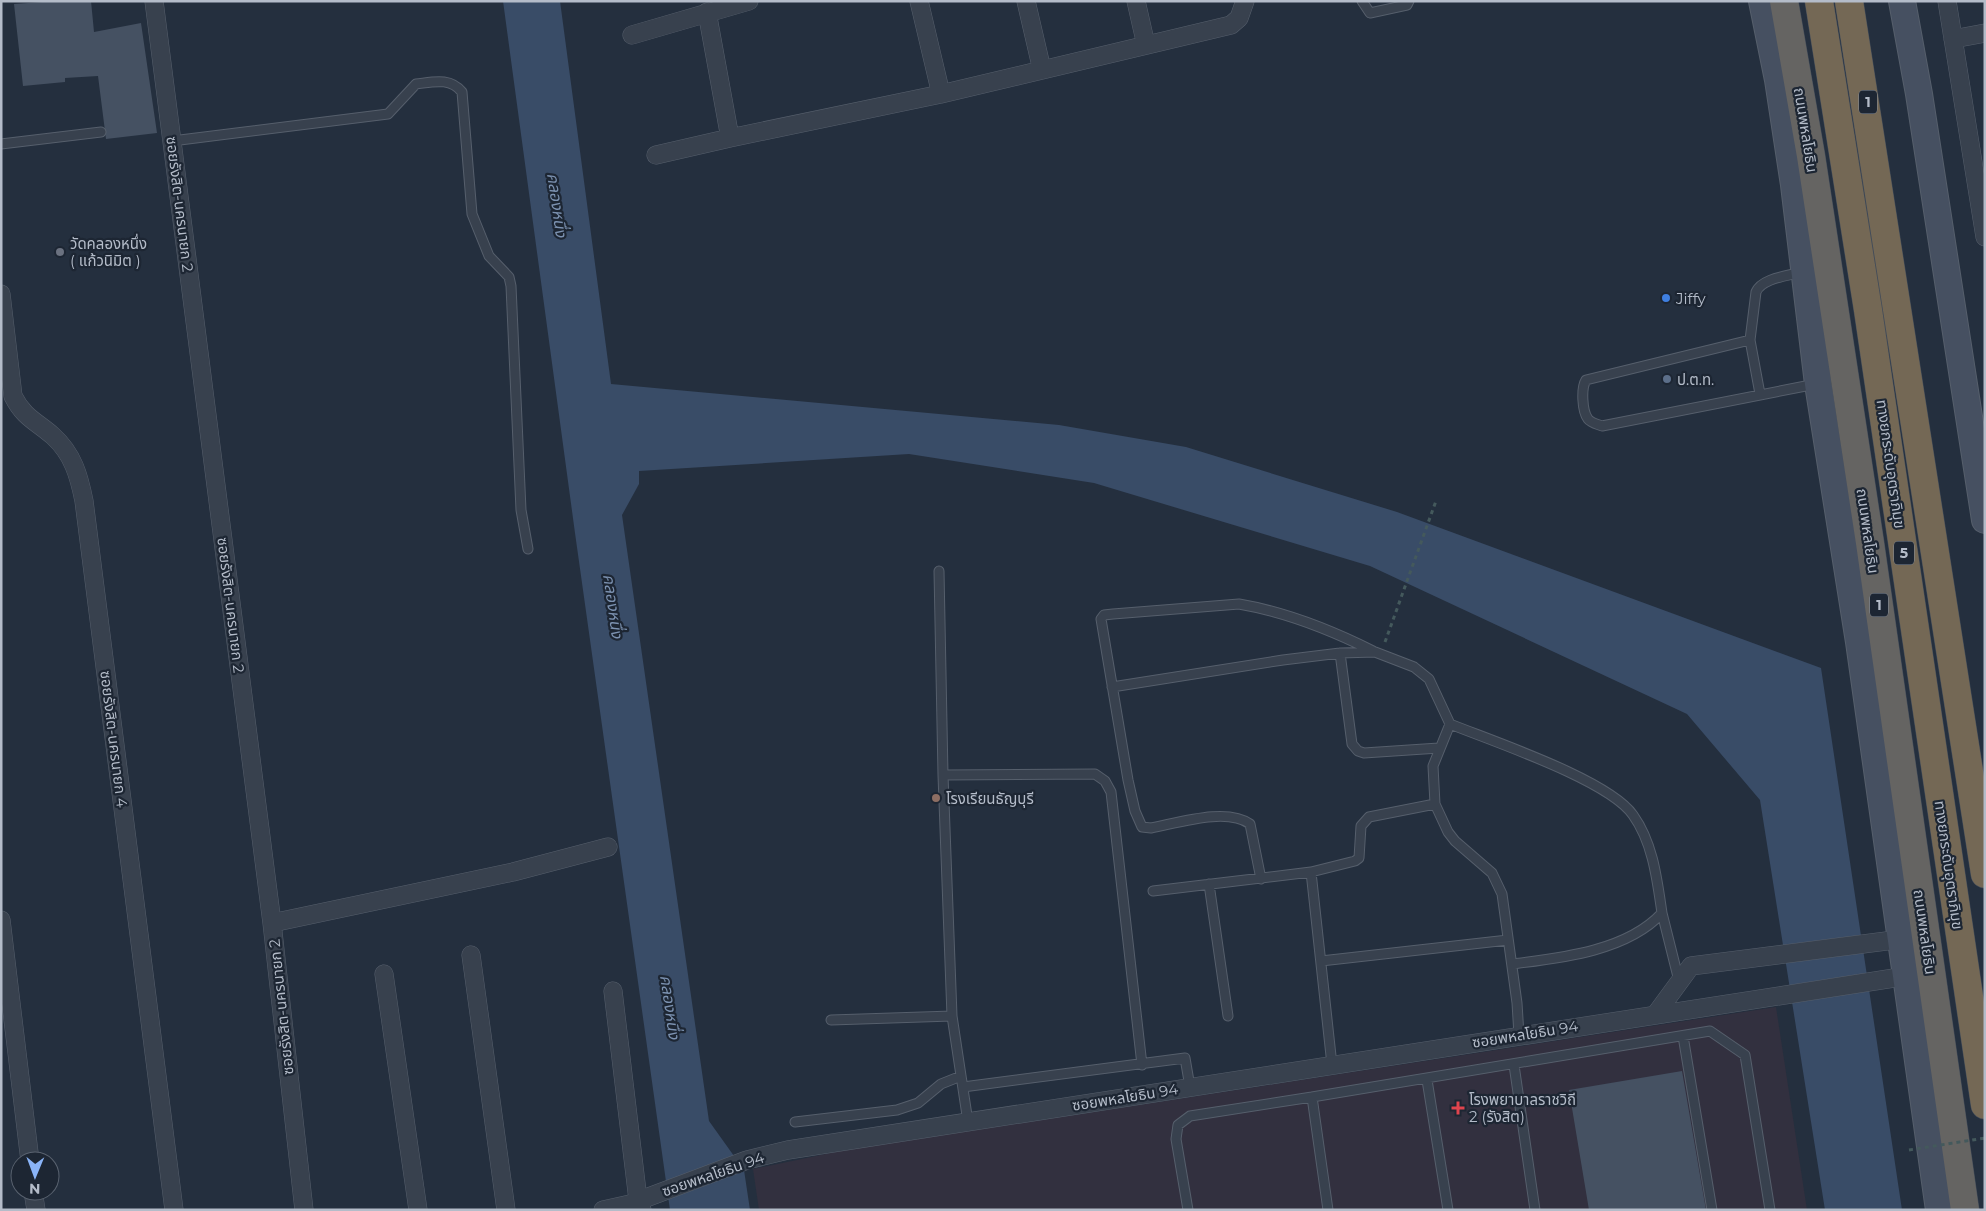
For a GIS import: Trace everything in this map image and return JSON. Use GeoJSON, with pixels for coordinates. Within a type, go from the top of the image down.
{"type":"FeatureCollection","features":[{"type":"Feature","properties":{"kind":"highway"},"geometry":{"type":"LineString","coordinates":[[1776,1],[1778,80]]}},
{"type":"Feature","properties":{"kind":"highway","name":"ถนนพหลโยธิน"},"geometry":{"type":"LineString","coordinates":[[1784,1],[1811,156],[1870,543],[1965,1210]]}},
{"type":"Feature","properties":{"kind":"highway","name":"ทางยกระดับอุตราภิมุข"},"geometry":{"type":"LineString","coordinates":[[1819,1],[1870,320],[1985,1105]]}},
{"type":"Feature","properties":{"kind":"highway","name":"ทางยกระดับอุตราภิมุข"},"geometry":{"type":"LineString","coordinates":[[1850,1],[1985,874]]}},
{"type":"Feature","properties":{"kind":"highway","name":"1"},"geometry":{"type":"LineString","coordinates":[[1850,1],[1985,855]]}},
{"type":"Feature","properties":{"kind":"highway"},"geometry":{"type":"LineString","coordinates":[[1958,1170],[1958,1210]]}},
{"type":"Feature","properties":{"kind":"main road","name":"ถนนพหลโยธิน"},"geometry":{"type":"LineString","coordinates":[[1762,1],[1778,80],[1818,384],[1902,939],[1938,1210]]}},
{"type":"Feature","properties":{"kind":"main road"},"geometry":{"type":"LineString","coordinates":[[1902,1],[1919,94],[1985,520]]}},
{"type":"Feature","properties":{"kind":"street","name":"ซอยรังสิต-นครนายก 2"},"geometry":{"type":"LineString","coordinates":[[154,1],[272,923],[304,1210]]}},
{"type":"Feature","properties":{"kind":"street"},"geometry":{"type":"LineString","coordinates":[[632,35],[749,1]]}},
{"type":"Feature","properties":{"kind":"street"},"geometry":{"type":"LineString","coordinates":[[919,1],[942,94]]}},
{"type":"Feature","properties":{"kind":"street"},"geometry":{"type":"LineString","coordinates":[[1026,1],[1042,70]]}},
{"type":"Feature","properties":{"kind":"street"},"geometry":{"type":"LineString","coordinates":[[1136,1],[1146,45]]}},
{"type":"Feature","properties":{"kind":"street"},"geometry":{"type":"LineString","coordinates":[[656,156],[730,138],[942,94],[1231,25],[1239,18],[1245,1]]}},
{"type":"Feature","properties":{"kind":"street"},"geometry":{"type":"LineString","coordinates":[[1947,1],[1981,188],[1985,237]]}},
{"type":"Feature","properties":{"kind":"street"},"geometry":{"type":"LineString","coordinates":[[707,12],[730,138]]}},
{"type":"Feature","properties":{"kind":"street"},"geometry":{"type":"LineString","coordinates":[[1953,39],[1985,33]]}},
{"type":"Feature","properties":{"kind":"street","name":"ซอยรังสิต-นครนายก 4"},"geometry":{"type":"LineString","coordinates":[[1,294],[13,396],[29,419],[54,436],[70,455],[79,474],[84,501],[174,1210]]}},
{"type":"Feature","properties":{"kind":"street"},"geometry":{"type":"LineString","coordinates":[[272,923],[513,872],[608,846]]}},
{"type":"Feature","properties":{"kind":"street"},"geometry":{"type":"LineString","coordinates":[[1,920],[29,1151]]}},
{"type":"Feature","properties":{"kind":"street"},"geometry":{"type":"LineString","coordinates":[[1655,1015],[1691,966],[1902,939]]}},
{"type":"Feature","properties":{"kind":"street"},"geometry":{"type":"LineString","coordinates":[[470,955],[506,1210]]}},
{"type":"Feature","properties":{"kind":"street"},"geometry":{"type":"LineString","coordinates":[[384,974],[418,1210]]}},
{"type":"Feature","properties":{"kind":"street","name":"ซอยพหลโยธิน 94"},"geometry":{"type":"LineString","coordinates":[[602,1210],[642,1202],[747,1160],[788,1150],[1907,976]]}},
{"type":"Feature","properties":{"kind":"street"},"geometry":{"type":"LineString","coordinates":[[614,992],[642,1202]]}},
{"type":"Feature","properties":{"kind":"lane"},"geometry":{"type":"LineString","coordinates":[[1362,1],[1363,6],[1370,13],[1407,5],[1409,1]]}},
{"type":"Feature","properties":{"kind":"lane"},"geometry":{"type":"LineString","coordinates":[[172,141],[388,114],[416,84],[444,81],[456,85],[462,92],[472,214],[489,256],[509,277],[511,286],[521,510],[528,549]]}},
{"type":"Feature","properties":{"kind":"lane"},"geometry":{"type":"LineString","coordinates":[[1,144],[100,132]]}},
{"type":"Feature","properties":{"kind":"lane"},"geometry":{"type":"LineString","coordinates":[[1760,394],[1750,340],[1759,286],[1804,271]]}},
{"type":"Feature","properties":{"kind":"lane"},"geometry":{"type":"LineString","coordinates":[[1750,340],[1586,380],[1582,390],[1587,417],[1602,426],[1818,384]]}},
{"type":"Feature","properties":{"kind":"lane"},"geometry":{"type":"LineString","coordinates":[[939,571],[943,775],[952,1016],[968,1122]]}},
{"type":"Feature","properties":{"kind":"lane"},"geometry":{"type":"LineString","coordinates":[[1261,879],[1250,824],[1242,818],[1217,816],[1152,828],[1142,827],[1135,811],[1129,787],[1101,619],[1104,615],[1240,604],[1258,607],[1304,621],[1343,636],[1378,653],[1414,666],[1428,679],[1450,724],[1582,778],[1622,803],[1632,813],[1643,832],[1653,859],[1662,913],[1680,982]]}},
{"type":"Feature","properties":{"kind":"lane"},"geometry":{"type":"LineString","coordinates":[[1340,653],[1352,744],[1358,751],[1364,753],[1439,748]]}},
{"type":"Feature","properties":{"kind":"lane"},"geometry":{"type":"LineString","coordinates":[[1112,687],[1283,660],[1340,653],[1378,653]]}},
{"type":"Feature","properties":{"kind":"lane"},"geometry":{"type":"LineString","coordinates":[[1450,724],[1433,766],[1435,804],[1439,817],[1455,841],[1492,873],[1502,894],[1512,964],[1519,1035]]}},
{"type":"Feature","properties":{"kind":"lane"},"geometry":{"type":"LineString","coordinates":[[943,775],[1095,774],[1105,781],[1111,792],[1142,1065]]}},
{"type":"Feature","properties":{"kind":"lane"},"geometry":{"type":"LineString","coordinates":[[1153,891],[1311,872],[1355,861],[1359,858],[1360,826],[1369,817],[1435,804]]}},
{"type":"Feature","properties":{"kind":"lane"},"geometry":{"type":"LineString","coordinates":[[1311,872],[1332,1065]]}},
{"type":"Feature","properties":{"kind":"lane"},"geometry":{"type":"LineString","coordinates":[[1209,884],[1228,1016]]}},
{"type":"Feature","properties":{"kind":"lane"},"geometry":{"type":"LineString","coordinates":[[1512,964],[1564,958],[1631,937],[1650,926],[1662,913]]}},
{"type":"Feature","properties":{"kind":"lane"},"geometry":{"type":"LineString","coordinates":[[1321,961],[1508,940]]}},
{"type":"Feature","properties":{"kind":"lane"},"geometry":{"type":"LineString","coordinates":[[831,1020],[952,1016]]}},
{"type":"Feature","properties":{"kind":"lane"},"geometry":{"type":"LineString","coordinates":[[1188,1210],[1176,1139],[1178,1125],[1190,1116],[1427,1080],[1710,1031],[1745,1055],[1770,1210]]}},
{"type":"Feature","properties":{"kind":"lane"},"geometry":{"type":"LineString","coordinates":[[1683,1036],[1712,1210]]}},
{"type":"Feature","properties":{"kind":"lane"},"geometry":{"type":"LineString","coordinates":[[962,1087],[1185,1058],[1190,1087]]}},
{"type":"Feature","properties":{"kind":"lane"},"geometry":{"type":"LineString","coordinates":[[1514,1065],[1535,1210]]}},
{"type":"Feature","properties":{"kind":"lane"},"geometry":{"type":"LineString","coordinates":[[795,1122],[897,1110],[918,1103],[941,1084],[961,1076]]}},
{"type":"Feature","properties":{"kind":"lane"},"geometry":{"type":"LineString","coordinates":[[1427,1080],[1448,1210]]}},
{"type":"Feature","properties":{"kind":"lane"},"geometry":{"type":"LineString","coordinates":[[1312,1097],[1328,1210]]}},
{"type":"Feature","properties":{"kind":"path"},"geometry":{"type":"LineString","coordinates":[[1378,653],[1397,611],[1436,502]]}},
{"type":"Feature","properties":{"kind":"path"},"geometry":{"type":"LineString","coordinates":[[1909,1150],[1985,1138]]}},
{"type":"Feature","properties":{"kind":"shaded area","name":"โรงพยาบาลราชวิถี 2 (รังสิต)"},"geometry":{"type":"Polygon","coordinates":[[[1776,1007],[1807,1210],[759,1210],[753,1169],[840,1151],[1776,1007]]]}},
{"type":"Feature","properties":{"kind":"water","name":"คลองหนึ่ง"},"geometry":{"type":"Polygon","coordinates":[[[503,1],[560,1],[611,384],[1059,425],[1186,447],[1397,512],[1821,668],[1902,1210],[1825,1210],[1760,800],[1687,714],[1370,566],[1094,483],[909,454],[639,471],[639,484],[622,515],[709,1121],[744,1170],[750,1210],[670,1210],[503,1]]]}},
{"type":"Feature","properties":{"kind":"building"},"geometry":{"type":"Polygon","coordinates":[[[91,1],[94,32],[141,23],[157,133],[106,139],[98,76],[65,78],[65,82],[23,86],[14,4],[91,1]]]}},
{"type":"Feature","properties":{"kind":"building"},"geometry":{"type":"Polygon","coordinates":[[[1682,1071],[1706,1210],[1589,1210],[1569,1090],[1682,1071]]]}},
{"type":"Feature","properties":{"kind":"place","name":"วัดคลองหนึ่ง ( แก้วนิมิต )"},"geometry":{"type":"Point","coordinates":[60,252]}},
{"type":"Feature","properties":{"kind":"place","name":"Jiffy"},"geometry":{"type":"Point","coordinates":[1666,298]}},
{"type":"Feature","properties":{"kind":"place","name":"ป.ต.ท."},"geometry":{"type":"Point","coordinates":[1667,379]}},
{"type":"Feature","properties":{"kind":"place","name":"โรงเรียนธัญบุรี"},"geometry":{"type":"Point","coordinates":[936,798]}},
{"type":"Feature","properties":{"kind":"place","name":"โรงพยาบาลราชวิถี 2 (รังสิต)"},"geometry":{"type":"Point","coordinates":[1458,1108]}}]}
